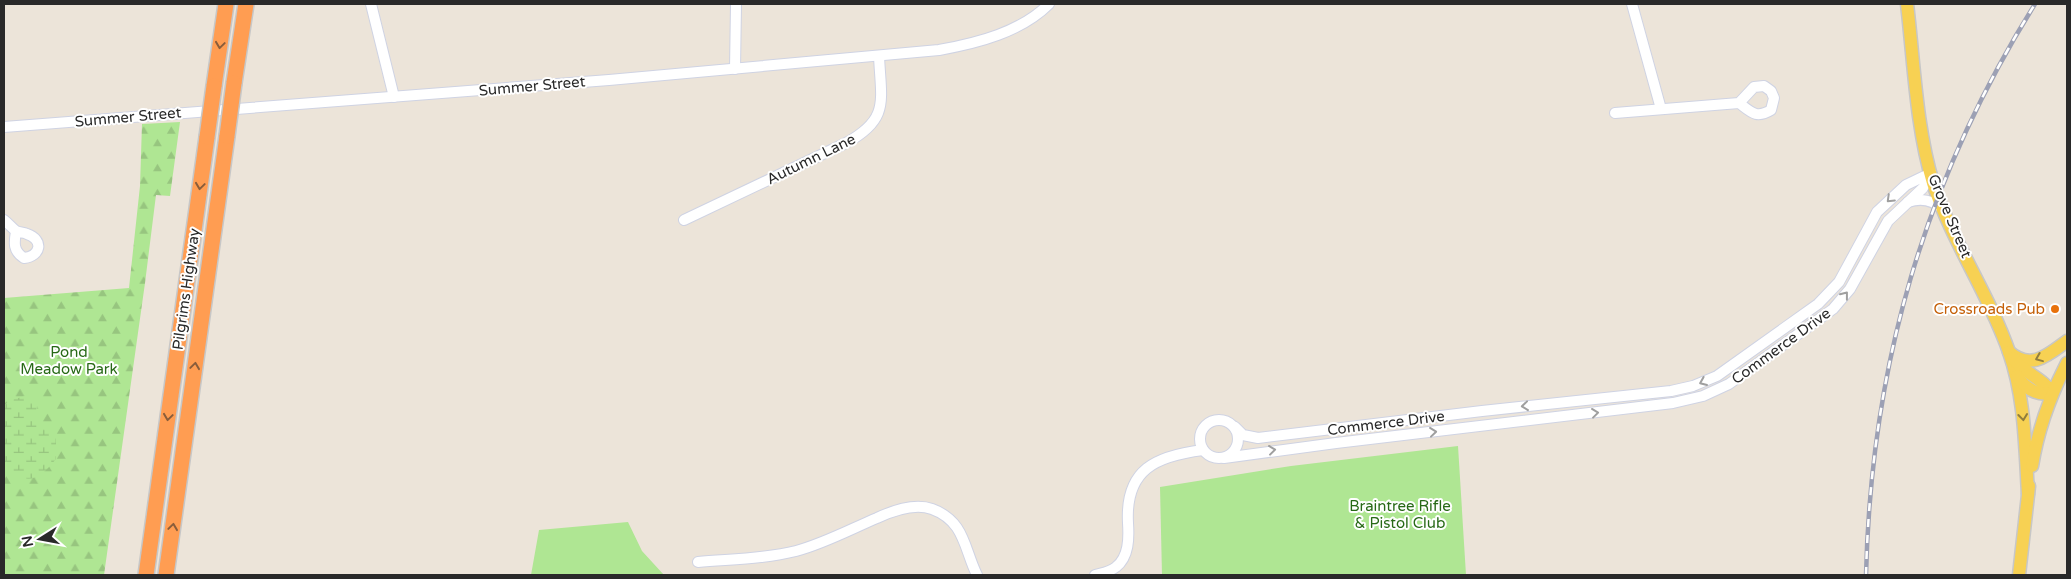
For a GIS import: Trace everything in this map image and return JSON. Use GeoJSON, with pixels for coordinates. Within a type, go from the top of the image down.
{"type":"FeatureCollection","features":[{"type":"Feature","properties":{"kind":"highway","name":"Pilgrims Highway"},"geometry":{"type":"LineString","coordinates":[[146,575],[226,4]]}},
{"type":"Feature","properties":{"kind":"highway","name":"Pilgrims Highway"},"geometry":{"type":"LineString","coordinates":[[166,575],[246,4]]}},
{"type":"Feature","properties":{"kind":"main road","name":"Grove Street"},"geometry":{"type":"LineString","coordinates":[[1907,4],[1925,146],[1931,173],[1945,211],[2009,352],[2015,373],[2025,435],[2028,494]]}},
{"type":"Feature","properties":{"kind":"main road"},"geometry":{"type":"LineString","coordinates":[[2009,352],[2022,361],[2034,361],[2067,341]]}},
{"type":"Feature","properties":{"kind":"main road","name":"Grove Street"},"geometry":{"type":"LineString","coordinates":[[2009,352],[2019,366],[2044,384],[2052,393],[2036,443],[2019,575]]}},
{"type":"Feature","properties":{"kind":"main road"},"geometry":{"type":"LineString","coordinates":[[2015,373],[2030,390],[2042,395],[2052,393],[2067,363]]}},
{"type":"Feature","properties":{"kind":"street"},"geometry":{"type":"LineString","coordinates":[[371,4],[394,97]]}},
{"type":"Feature","properties":{"kind":"street"},"geometry":{"type":"LineString","coordinates":[[735,69],[736,4]]}},
{"type":"Feature","properties":{"kind":"street","name":"Summer Street"},"geometry":{"type":"LineString","coordinates":[[4,127],[735,69],[939,50],[984,40],[1028,20],[1050,4]]}},
{"type":"Feature","properties":{"kind":"street"},"geometry":{"type":"LineString","coordinates":[[1632,4],[1661,109]]}},
{"type":"Feature","properties":{"kind":"street","name":"Autumn Lane"},"geometry":{"type":"LineString","coordinates":[[684,220],[846,143],[870,128],[878,115],[880,104],[878,56]]}},
{"type":"Feature","properties":{"kind":"street"},"geometry":{"type":"LineString","coordinates":[[1615,113],[1739,103]]}},
{"type":"Feature","properties":{"kind":"street","name":"Commerce Drive"},"geometry":{"type":"LineString","coordinates":[[1224,458],[1680,402],[1703,396],[1723,387],[1759,363],[1833,309],[1850,289],[1884,226],[1904,204],[1923,188],[1931,173]]}},
{"type":"Feature","properties":{"kind":"street","name":"Commerce Drive"},"geometry":{"type":"LineString","coordinates":[[1235,427],[1243,435],[1258,438],[1671,390],[1705,382],[1824,300],[1839,282],[1873,219],[1890,199],[1906,185],[1931,173]]}},
{"type":"Feature","properties":{"kind":"street"},"geometry":{"type":"LineString","coordinates":[[1904,204],[1914,200],[1924,200],[1938,204],[1945,211]]}},
{"type":"Feature","properties":{"kind":"street"},"geometry":{"type":"LineString","coordinates":[[1873,219],[1884,226]]}},
{"type":"Feature","properties":{"kind":"street"},"geometry":{"type":"LineString","coordinates":[[4,220],[16,231]]}},
{"type":"Feature","properties":{"kind":"street"},"geometry":{"type":"LineString","coordinates":[[1862,239],[1873,245]]}},
{"type":"Feature","properties":{"kind":"street"},"geometry":{"type":"LineString","coordinates":[[1751,352],[1759,363]]}},
{"type":"Feature","properties":{"kind":"street"},"geometry":{"type":"LineString","coordinates":[[1224,420],[1235,427],[1239,439],[1234,451],[1224,458],[1212,457],[1203,450],[1200,437],[1210,421],[1224,420]]}},
{"type":"Feature","properties":{"kind":"street"},"geometry":{"type":"LineString","coordinates":[[1095,575],[1114,569],[1123,557],[1128,538],[1130,499],[1138,479],[1144,471],[1162,458],[1203,450]]}},
{"type":"Feature","properties":{"kind":"street"},"geometry":{"type":"LineString","coordinates":[[698,562],[796,551],[891,512],[921,507],[941,514],[959,530],[965,540],[977,575]]}},
{"type":"Feature","properties":{"kind":"green space","name":"Pond Meadow Park"},"geometry":{"type":"Polygon","coordinates":[[[180,122],[170,196],[156,195],[104,575],[4,575],[4,298],[129,288],[140,186],[142,124],[180,122]]]}},
{"type":"Feature","properties":{"kind":"green space"},"geometry":{"type":"Polygon","coordinates":[[[35,392],[38,395],[38,420],[43,428],[56,436],[56,459],[44,472],[27,479],[4,469],[4,405],[11,400],[35,392]]]}},
{"type":"Feature","properties":{"kind":"green space","name":"Braintree Rifle & Pistol Club"},"geometry":{"type":"Polygon","coordinates":[[[1458,446],[1466,575],[1162,575],[1160,487],[1291,466],[1458,446]]]}},
{"type":"Feature","properties":{"kind":"green space"},"geometry":{"type":"Polygon","coordinates":[[[628,522],[642,551],[664,575],[531,575],[539,530],[628,522]]]}},
{"type":"Feature","properties":{"kind":"railway"},"geometry":{"type":"LineString","coordinates":[[1866,575],[1870,498],[1879,423],[1892,349],[1911,278],[1934,208],[1962,139],[1996,71],[2035,4]]}},
{"type":"Feature","properties":{"kind":"place","name":"Crossroads Pub"},"geometry":{"type":"Point","coordinates":[2055,309]}}]}
